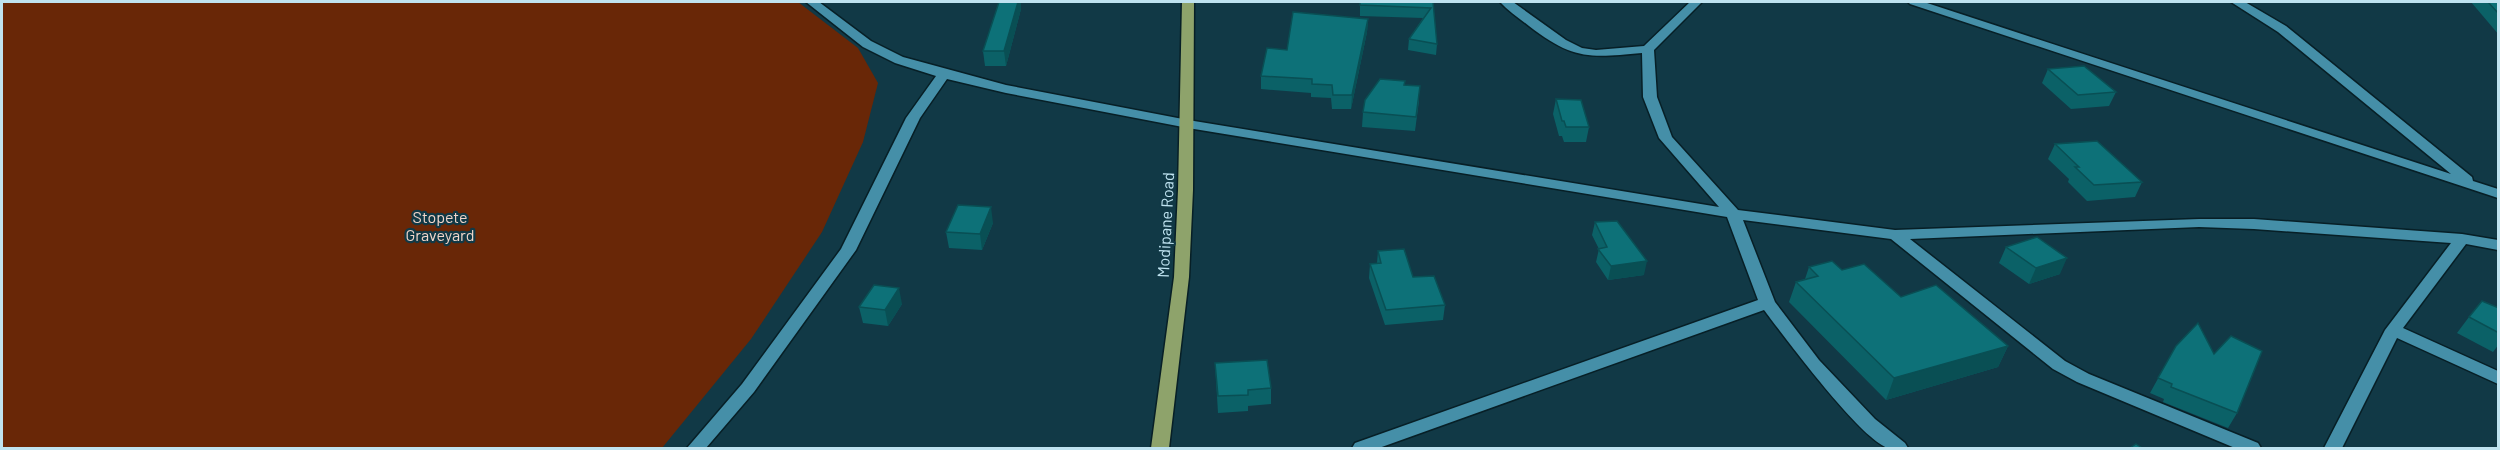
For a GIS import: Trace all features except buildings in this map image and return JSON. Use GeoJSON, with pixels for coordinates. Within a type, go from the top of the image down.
{"type":"FeatureCollection","features":[{"type":"Feature","properties":{"kind":"main road","name":"Modipane Road"},"geometry":{"type":"LineString","coordinates":[[1160,448],[1183,255],[1188,124],[1186,75],[1188,2]]}},
{"type":"Feature","properties":{"kind":"street"},"geometry":{"type":"LineString","coordinates":[[812,2],[867,44],[899,60],[1006,89],[1188,124],[1733,214],[1895,235],[2199,223],[2285,226],[2462,239],[2499,245]]}},
{"type":"Feature","properties":{"kind":"street"},"geometry":{"type":"LineString","coordinates":[[1506,2],[1566,46],[1593,53],[1648,49],[1696,2]]}},
{"type":"Feature","properties":{"kind":"street"},"geometry":{"type":"LineString","coordinates":[[1914,2],[2499,194]]}},
{"type":"Feature","properties":{"kind":"street"},"geometry":{"type":"LineString","coordinates":[[2237,2],[2282,30],[2474,186],[2499,200]]}},
{"type":"Feature","properties":{"kind":"street"},"geometry":{"type":"LineString","coordinates":[[1648,49],[1650,97],[1666,138],[1733,214],[1767,303],[1813,364],[1869,424],[1899,448]]}},
{"type":"Feature","properties":{"kind":"street"},"geometry":{"type":"LineString","coordinates":[[696,448],[748,388],[848,250],[913,118],[944,74]]}},
{"type":"Feature","properties":{"kind":"street"},"geometry":{"type":"LineString","coordinates":[[1895,235],[2059,365],[2083,378],[2252,448]]}},
{"type":"Feature","properties":{"kind":"street"},"geometry":{"type":"LineString","coordinates":[[2333,448],[2393,330],[2462,239]]}},
{"type":"Feature","properties":{"kind":"street"},"geometry":{"type":"LineString","coordinates":[[1361,448],[1767,303]]}},
{"type":"Feature","properties":{"kind":"street"},"geometry":{"type":"LineString","coordinates":[[2393,330],[2499,378]]}},
{"type":"Feature","properties":{"kind":"green space","name":"Stopete Graveyard"},"geometry":{"type":"Polygon","coordinates":[[[2,2],[798,2],[858,48],[878,83],[863,142],[822,232],[751,339],[662,448],[2,448],[2,2]]]}}]}
